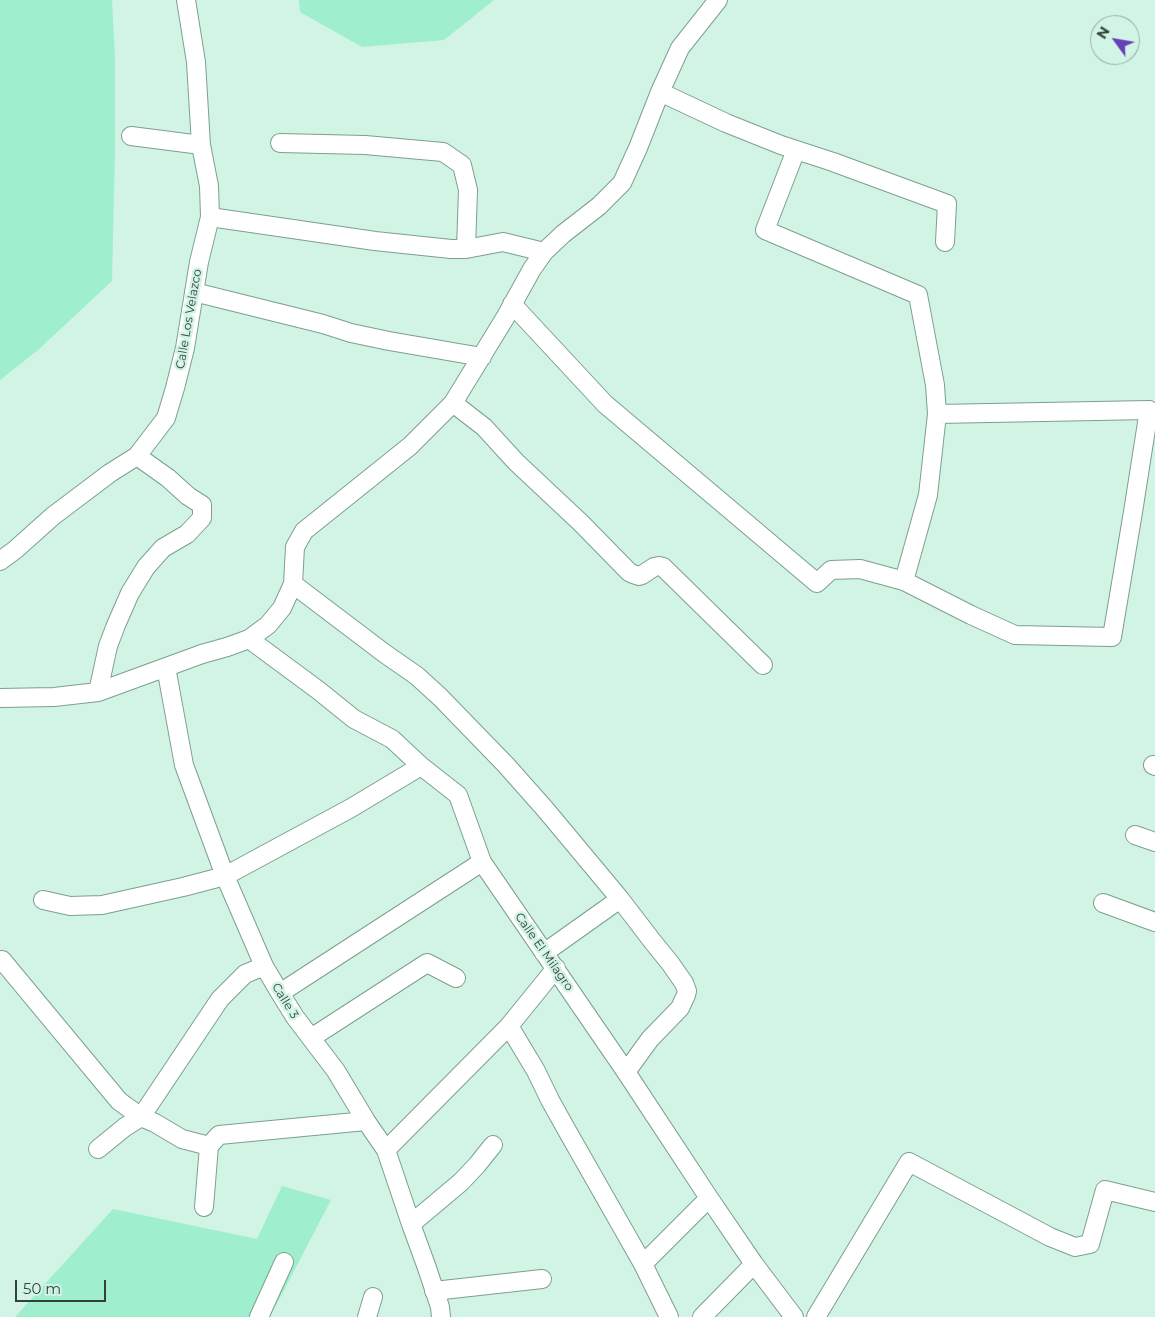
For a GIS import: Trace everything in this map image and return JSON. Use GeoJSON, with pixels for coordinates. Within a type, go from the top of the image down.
{"type":"FeatureCollection","features":[{"type":"Feature","properties":{"kind":"street","name":"Calle Los Velazco"},"geometry":{"type":"LineString","coordinates":[[0,561],[16,550],[53,516],[110,473],[137,456],[166,418],[176,388],[210,216],[209,186],[201,145],[196,62],[186,0]]}},
{"type":"Feature","properties":{"kind":"street"},"geometry":{"type":"LineString","coordinates":[[0,698],[54,697],[98,692],[249,639],[268,625],[282,608],[293,584],[295,547],[304,531],[410,446],[453,403],[505,318],[532,269],[544,252],[622,184],[680,48],[718,0]]}},
{"type":"Feature","properties":{"kind":"street"},"geometry":{"type":"LineString","coordinates":[[660,92],[726,123],[947,204],[945,242]]}},
{"type":"Feature","properties":{"kind":"street"},"geometry":{"type":"LineString","coordinates":[[131,136],[201,145]]}},
{"type":"Feature","properties":{"kind":"street"},"geometry":{"type":"LineString","coordinates":[[280,143],[365,145],[443,152],[462,165],[468,190],[466,249]]}},
{"type":"Feature","properties":{"kind":"street"},"geometry":{"type":"LineString","coordinates":[[796,150],[764,230],[918,295],[935,385],[937,414],[928,495],[904,581]]}},
{"type":"Feature","properties":{"kind":"street"},"geometry":{"type":"LineString","coordinates":[[210,216],[375,241],[452,249],[466,249],[503,242],[544,252]]}},
{"type":"Feature","properties":{"kind":"street"},"geometry":{"type":"LineString","coordinates":[[194,292],[323,324],[351,333],[482,357]]}},
{"type":"Feature","properties":{"kind":"street"},"geometry":{"type":"LineString","coordinates":[[512,304],[605,404],[817,582],[831,570],[860,569],[904,581],[1015,635],[1112,637],[1149,410],[937,414]]}},
{"type":"Feature","properties":{"kind":"street"},"geometry":{"type":"LineString","coordinates":[[453,403],[484,427],[516,462],[581,523],[629,572],[640,576],[654,567],[663,567],[763,665]]}},
{"type":"Feature","properties":{"kind":"street"},"geometry":{"type":"LineString","coordinates":[[98,692],[108,646],[130,593],[146,568],[163,548],[187,534],[202,518],[202,505],[137,456]]}},
{"type":"Feature","properties":{"kind":"street"},"geometry":{"type":"LineString","coordinates":[[293,584],[417,676],[440,696],[546,809],[620,899],[684,983],[687,991],[680,1008],[650,1039],[626,1072]]}},
{"type":"Feature","properties":{"kind":"street","name":"Calle El Milagro"},"geometry":{"type":"LineString","coordinates":[[249,639],[354,719],[392,739],[421,766],[458,794],[482,862],[556,968],[754,1264],[794,1317]]}},
{"type":"Feature","properties":{"kind":"street","name":"Calle 3"},"geometry":{"type":"LineString","coordinates":[[166,667],[184,765],[225,876],[264,966],[295,1017],[336,1070],[366,1121],[386,1150],[441,1317]]}},
{"type":"Feature","properties":{"kind":"street"},"geometry":{"type":"LineString","coordinates":[[43,900],[70,906],[102,905],[225,876],[351,808],[421,766]]}},
{"type":"Feature","properties":{"kind":"street"},"geometry":{"type":"LineString","coordinates":[[1135,834],[1155,842]]}},
{"type":"Feature","properties":{"kind":"street"},"geometry":{"type":"LineString","coordinates":[[280,993],[482,862]]}},
{"type":"Feature","properties":{"kind":"street"},"geometry":{"type":"LineString","coordinates":[[544,953],[620,899]]}},
{"type":"Feature","properties":{"kind":"street"},"geometry":{"type":"LineString","coordinates":[[1103,903],[1155,922]]}},
{"type":"Feature","properties":{"kind":"street"},"geometry":{"type":"LineString","coordinates":[[2,960],[119,1101],[141,1117],[182,1139],[209,1146]]}},
{"type":"Feature","properties":{"kind":"street"},"geometry":{"type":"LineString","coordinates":[[311,1038],[427,963],[456,978]]}},
{"type":"Feature","properties":{"kind":"street"},"geometry":{"type":"LineString","coordinates":[[98,1149],[125,1127],[141,1117],[220,999],[245,974],[264,966]]}},
{"type":"Feature","properties":{"kind":"street"},"geometry":{"type":"LineString","coordinates":[[386,1150],[510,1026],[556,968]]}},
{"type":"Feature","properties":{"kind":"street"},"geometry":{"type":"LineString","coordinates":[[510,1026],[642,1264],[669,1317]]}},
{"type":"Feature","properties":{"kind":"street"},"geometry":{"type":"LineString","coordinates":[[204,1207],[209,1146],[219,1135],[366,1121]]}},
{"type":"Feature","properties":{"kind":"street"},"geometry":{"type":"LineString","coordinates":[[411,1224],[461,1182],[493,1146]]}},
{"type":"Feature","properties":{"kind":"street"},"geometry":{"type":"LineString","coordinates":[[816,1317],[909,1162],[1050,1237],[1075,1247],[1090,1244],[1105,1190],[1155,1202]]}},
{"type":"Feature","properties":{"kind":"street"},"geometry":{"type":"LineString","coordinates":[[642,1264],[709,1198]]}},
{"type":"Feature","properties":{"kind":"street"},"geometry":{"type":"LineString","coordinates":[[259,1317],[284,1262]]}},
{"type":"Feature","properties":{"kind":"street"},"geometry":{"type":"LineString","coordinates":[[702,1317],[754,1264]]}},
{"type":"Feature","properties":{"kind":"street"},"geometry":{"type":"LineString","coordinates":[[434,1291],[542,1279]]}},
{"type":"Feature","properties":{"kind":"street"},"geometry":{"type":"LineString","coordinates":[[367,1317],[373,1297]]}},
{"type":"Feature","properties":{"kind":"green space"},"geometry":{"type":"Polygon","coordinates":[[[0,0],[112,0],[115,57],[115,148],[112,281],[38,350],[0,380],[0,0]]]}},
{"type":"Feature","properties":{"kind":"green space"},"geometry":{"type":"Polygon","coordinates":[[[299,0],[494,0],[444,40],[362,47],[300,12],[299,0]]]}},
{"type":"Feature","properties":{"kind":"green space"},"geometry":{"type":"Polygon","coordinates":[[[282,1186],[331,1200],[270,1317],[15,1317],[113,1209],[257,1239],[282,1186]]]}}]}
